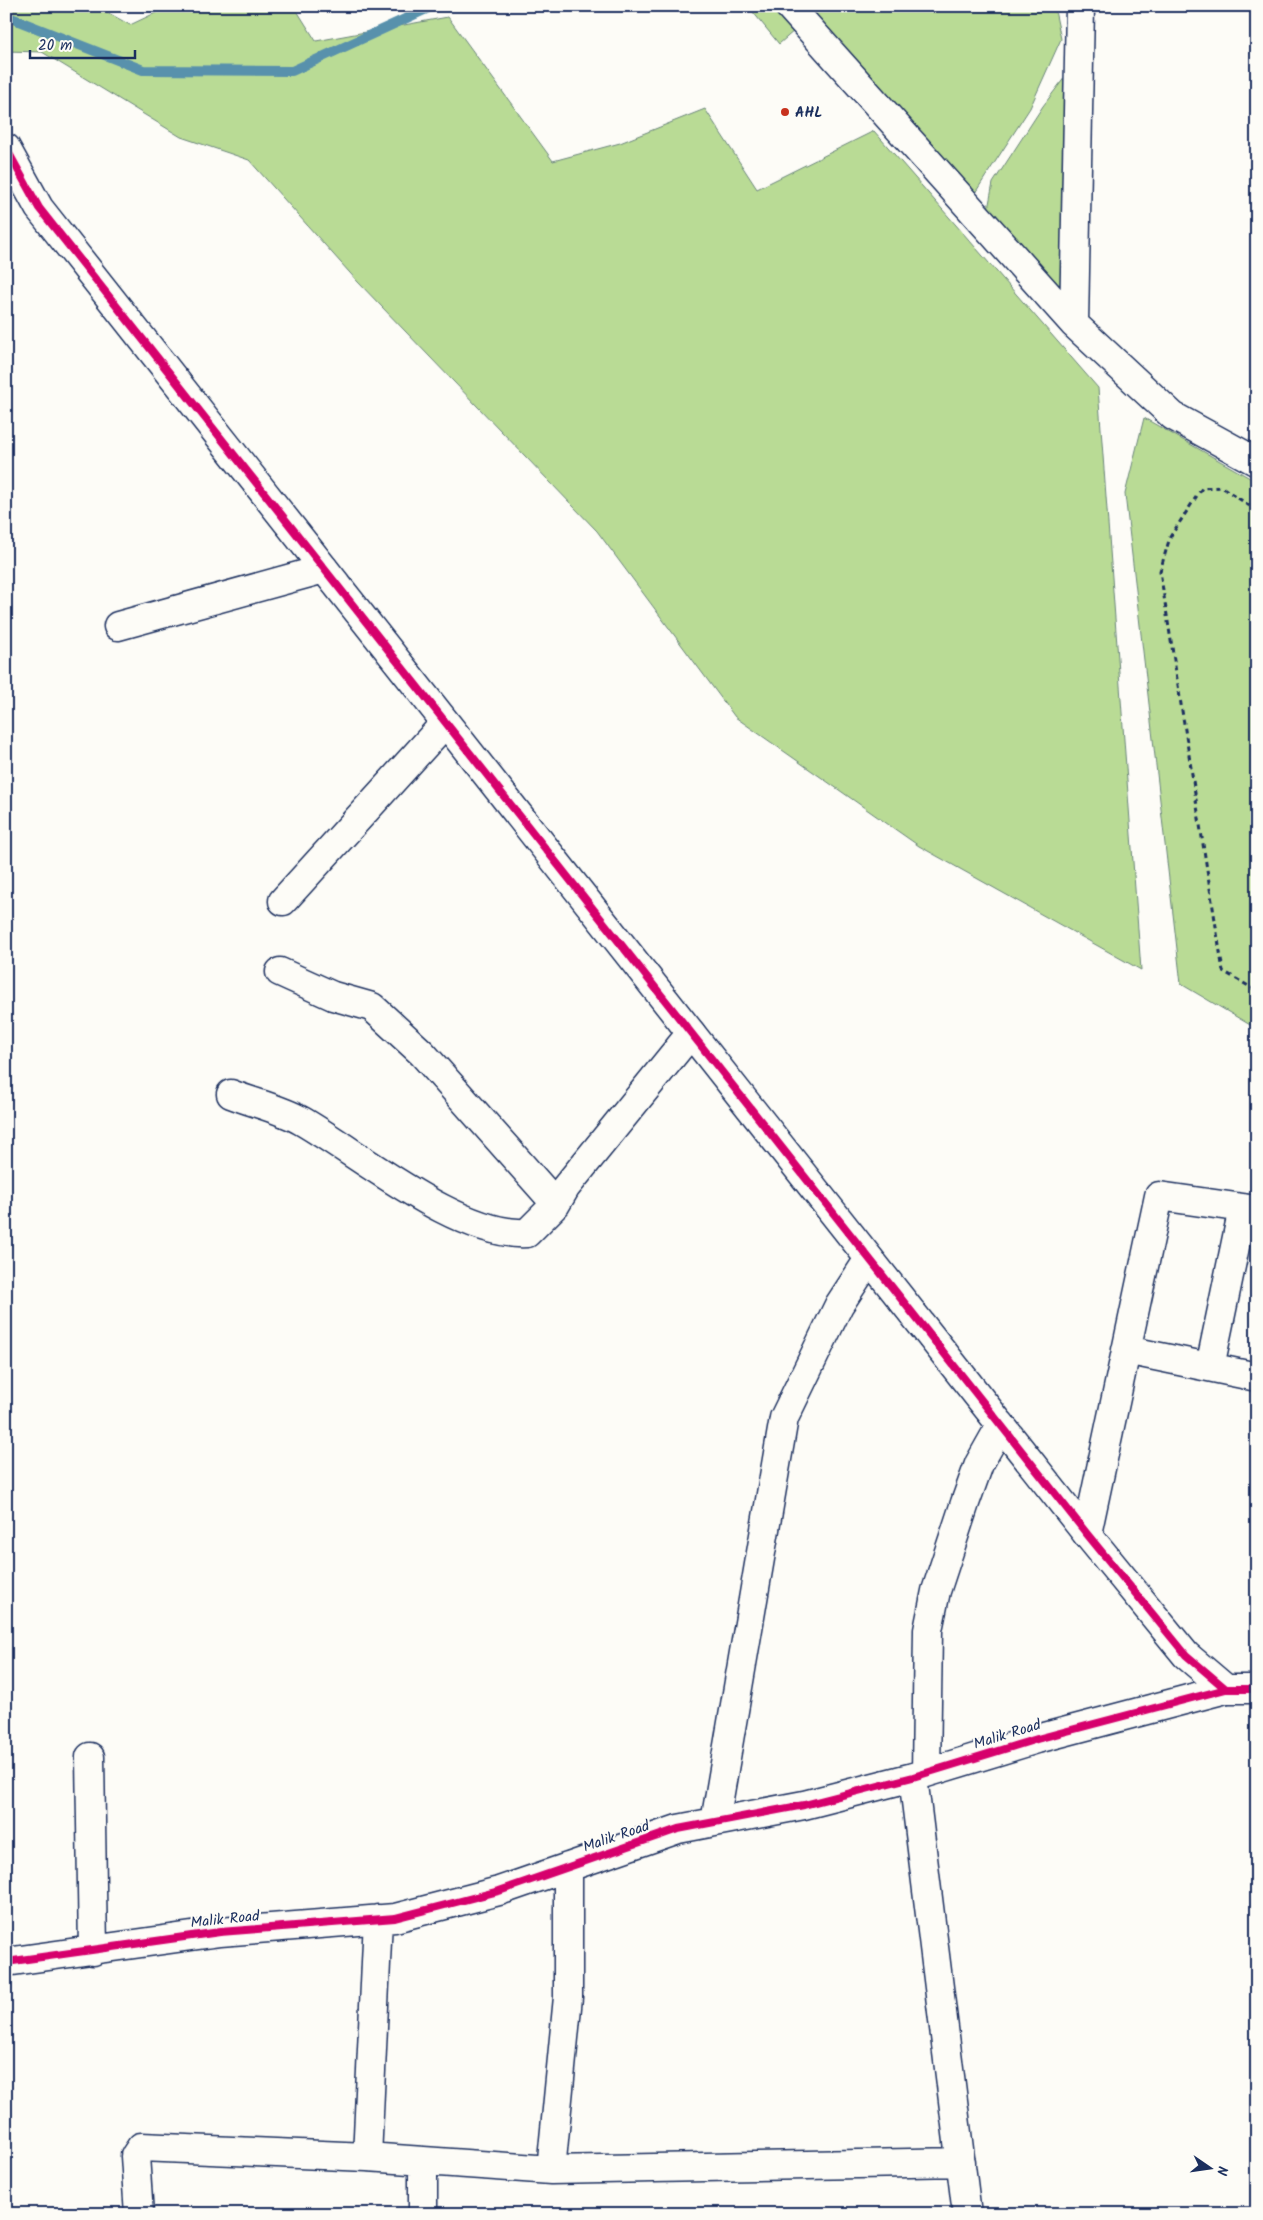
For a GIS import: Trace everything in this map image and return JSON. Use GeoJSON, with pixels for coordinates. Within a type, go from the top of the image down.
{"type":"FeatureCollection","features":[{"type":"Feature","properties":{"kind":"street"},"geometry":{"type":"LineString","coordinates":[[790,6],[1074,324],[1173,416],[1257,462]]}},
{"type":"Feature","properties":{"kind":"street"},"geometry":{"type":"LineString","coordinates":[[1074,324],[1080,6]]}},
{"type":"Feature","properties":{"kind":"street"},"geometry":{"type":"LineString","coordinates":[[6,148],[39,208],[1000,1425],[1186,1655],[1226,1689]]}},
{"type":"Feature","properties":{"kind":"street"},"geometry":{"type":"LineString","coordinates":[[118,626],[324,569]]}},
{"type":"Feature","properties":{"kind":"street"},"geometry":{"type":"LineString","coordinates":[[282,901],[445,723]]}},
{"type":"Feature","properties":{"kind":"street"},"geometry":{"type":"LineString","coordinates":[[280,972],[333,996],[372,1007],[422,1053],[556,1204]]}},
{"type":"Feature","properties":{"kind":"street"},"geometry":{"type":"LineString","coordinates":[[231,1094],[300,1120],[410,1190],[467,1221],[512,1234],[527,1233],[556,1204],[566,1187],[691,1034]]}},
{"type":"Feature","properties":{"kind":"street"},"geometry":{"type":"LineString","coordinates":[[1087,1534],[1159,1196],[1250,1209],[1210,1367]]}},
{"type":"Feature","properties":{"kind":"street"},"geometry":{"type":"LineString","coordinates":[[715,1822],[784,1418],[839,1305],[869,1259]]}},
{"type":"Feature","properties":{"kind":"street"},"geometry":{"type":"LineString","coordinates":[[1126,1350],[1257,1377]]}},
{"type":"Feature","properties":{"kind":"street"},"geometry":{"type":"LineString","coordinates":[[967,2214],[920,1775],[928,1630],[936,1591],[979,1464],[1000,1425]]}},
{"type":"Feature","properties":{"kind":"street","name":"Malik Road"},"geometry":{"type":"LineString","coordinates":[[6,1962],[220,1932],[395,1918],[499,1891],[678,1829],[804,1805],[920,1775],[1037,1739],[1226,1689],[1257,1689]]}},
{"type":"Feature","properties":{"kind":"street"},"geometry":{"type":"LineString","coordinates":[[90,1756],[93,1951]]}},
{"type":"Feature","properties":{"kind":"street"},"geometry":{"type":"LineString","coordinates":[[551,2170],[568,1998],[568,1867]]}},
{"type":"Feature","properties":{"kind":"street"},"geometry":{"type":"LineString","coordinates":[[367,2157],[378,1919]]}},
{"type":"Feature","properties":{"kind":"street"},"geometry":{"type":"LineString","coordinates":[[139,2214],[135,2156],[141,2147],[367,2157],[551,2170],[961,2162]]}},
{"type":"Feature","properties":{"kind":"street"},"geometry":{"type":"LineString","coordinates":[[423,2161],[423,2214]]}},
{"type":"Feature","properties":{"kind":"path"},"geometry":{"type":"LineString","coordinates":[[1257,511],[1222,487],[1202,488],[1170,537],[1160,571],[1223,971],[1257,990]]}},
{"type":"Feature","properties":{"kind":"green space"},"geometry":{"type":"Polygon","coordinates":[[[6,6],[96,6],[130,25],[170,6],[294,6],[316,41],[448,17],[553,161],[620,143],[705,109],[757,189],[874,131],[1098,388],[1141,970],[919,846],[735,717],[597,531],[358,282],[249,160],[181,137],[42,52],[6,51],[6,6]]]}},
{"type":"Feature","properties":{"kind":"green space"},"geometry":{"type":"Polygon","coordinates":[[[748,6],[1054,6],[1061,39],[1030,108],[973,196],[795,30],[779,44],[748,6]]]}},
{"type":"Feature","properties":{"kind":"green space"},"geometry":{"type":"Polygon","coordinates":[[[1079,65],[1064,313],[985,225],[993,183],[1043,106],[1065,77],[1079,65]]]}},
{"type":"Feature","properties":{"kind":"green space"},"geometry":{"type":"Polygon","coordinates":[[[1144,418],[1257,482],[1257,1029],[1181,984],[1125,494],[1144,418]]]}},
{"type":"Feature","properties":{"kind":"waterway"},"geometry":{"type":"LineString","coordinates":[[6,16],[143,70],[292,71],[433,6]]}},
{"type":"Feature","properties":{"kind":"cycle path"},"geometry":{"type":"LineString","coordinates":[[6,148],[39,208],[1087,1534],[1186,1655],[1226,1689],[1257,1689]]}},
{"type":"Feature","properties":{"kind":"cycle path"},"geometry":{"type":"LineString","coordinates":[[6,1962],[220,1932],[395,1918],[499,1891],[678,1829],[804,1805],[913,1777],[1037,1739],[1226,1689]]}},
{"type":"Feature","properties":{"kind":"place","name":"AHL"},"geometry":{"type":"Point","coordinates":[785,112]}}]}
